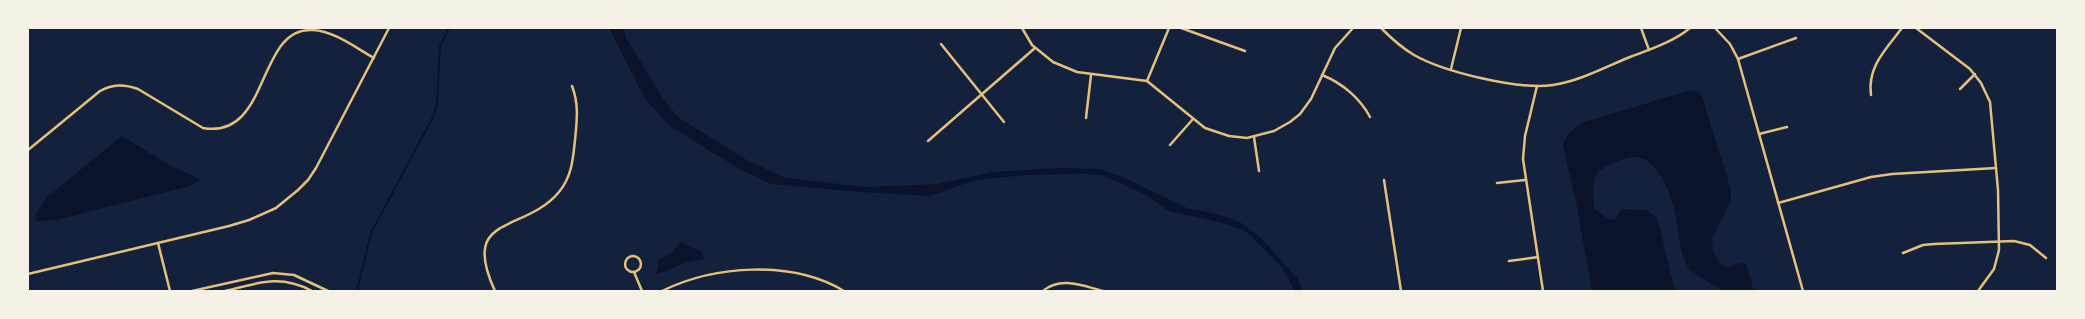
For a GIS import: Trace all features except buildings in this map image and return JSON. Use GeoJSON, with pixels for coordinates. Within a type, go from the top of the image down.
{"type":"FeatureCollection","features":[{"type":"Feature","properties":{"kind":"street"},"geometry":{"type":"LineString","coordinates":[[28,274],[249,220],[269,212],[288,200],[303,185],[316,168],[389,28]]}},
{"type":"Feature","properties":{"kind":"street"},"geometry":{"type":"LineString","coordinates":[[1022,28],[1034,48],[1053,62],[1078,72],[1091,75],[1114,76],[1147,81],[1205,128],[1222,134],[1254,138],[1283,126],[1300,114],[1311,99],[1335,48],[1353,28]]}},
{"type":"Feature","properties":{"kind":"street"},"geometry":{"type":"LineString","coordinates":[[1147,81],[1169,28]]}},
{"type":"Feature","properties":{"kind":"street"},"geometry":{"type":"LineString","coordinates":[[1181,28],[1245,51]]}},
{"type":"Feature","properties":{"kind":"street"},"geometry":{"type":"LineString","coordinates":[[1381,28],[1394,40],[1415,55],[1451,69],[1511,84],[1537,86],[1567,82],[1650,50],[1676,38],[1690,28]]}},
{"type":"Feature","properties":{"kind":"street"},"geometry":{"type":"LineString","coordinates":[[1451,69],[1461,28]]}},
{"type":"Feature","properties":{"kind":"street"},"geometry":{"type":"LineString","coordinates":[[1641,28],[1650,50]]}},
{"type":"Feature","properties":{"kind":"street"},"geometry":{"type":"LineString","coordinates":[[1715,28],[1727,40],[1738,59],[1803,291]]}},
{"type":"Feature","properties":{"kind":"street"},"geometry":{"type":"LineString","coordinates":[[1871,95],[1870,82],[1872,70],[1876,61],[1902,28]]}},
{"type":"Feature","properties":{"kind":"street"},"geometry":{"type":"LineString","coordinates":[[1916,28],[1975,74],[1984,87],[1990,102],[1996,168],[1999,241],[1994,269],[1978,291]]}},
{"type":"Feature","properties":{"kind":"street"},"geometry":{"type":"LineString","coordinates":[[28,150],[100,91],[114,86],[128,86],[138,89],[203,128],[213,130],[228,126],[244,114],[284,42],[302,31],[314,30],[330,34],[374,58]]}},
{"type":"Feature","properties":{"kind":"street"},"geometry":{"type":"LineString","coordinates":[[1738,59],[1796,38]]}},
{"type":"Feature","properties":{"kind":"street"},"geometry":{"type":"LineString","coordinates":[[942,44],[1004,122]]}},
{"type":"Feature","properties":{"kind":"street"},"geometry":{"type":"LineString","coordinates":[[928,141],[1034,48]]}},
{"type":"Feature","properties":{"kind":"street"},"geometry":{"type":"LineString","coordinates":[[1960,89],[1975,74]]}},
{"type":"Feature","properties":{"kind":"street"},"geometry":{"type":"LineString","coordinates":[[1086,118],[1091,75]]}},
{"type":"Feature","properties":{"kind":"street"},"geometry":{"type":"LineString","coordinates":[[1322,75],[1349,92],[1366,110],[1370,117]]}},
{"type":"Feature","properties":{"kind":"street"},"geometry":{"type":"LineString","coordinates":[[494,291],[483,261],[483,253],[488,239],[498,229],[533,213],[548,203],[559,191],[569,174],[578,116],[576,95],[572,86]]}},
{"type":"Feature","properties":{"kind":"street"},"geometry":{"type":"LineString","coordinates":[[1537,86],[1525,136],[1523,159],[1543,291]]}},
{"type":"Feature","properties":{"kind":"street"},"geometry":{"type":"LineString","coordinates":[[1170,145],[1193,119]]}},
{"type":"Feature","properties":{"kind":"street"},"geometry":{"type":"LineString","coordinates":[[1759,134],[1787,127]]}},
{"type":"Feature","properties":{"kind":"street"},"geometry":{"type":"LineString","coordinates":[[1254,138],[1259,171]]}},
{"type":"Feature","properties":{"kind":"street"},"geometry":{"type":"LineString","coordinates":[[1778,203],[1871,177],[1892,174],[1996,168]]}},
{"type":"Feature","properties":{"kind":"street"},"geometry":{"type":"LineString","coordinates":[[1384,180],[1401,291]]}},
{"type":"Feature","properties":{"kind":"street"},"geometry":{"type":"LineString","coordinates":[[1497,184],[1525,180]]}},
{"type":"Feature","properties":{"kind":"street"},"geometry":{"type":"LineString","coordinates":[[1903,253],[1923,245],[2014,241],[2030,245],[2046,258]]}},
{"type":"Feature","properties":{"kind":"street"},"geometry":{"type":"LineString","coordinates":[[158,243],[170,291]]}},
{"type":"Feature","properties":{"kind":"street"},"geometry":{"type":"LineString","coordinates":[[631,256],[637,258],[640,263],[639,269],[634,272],[628,271],[625,266],[626,260],[631,256]]}},
{"type":"Feature","properties":{"kind":"street"},"geometry":{"type":"LineString","coordinates":[[1509,261],[1538,257]]}},
{"type":"Feature","properties":{"kind":"street"},"geometry":{"type":"LineString","coordinates":[[662,291],[706,276],[752,270],[792,273],[826,283],[844,291]]}},
{"type":"Feature","properties":{"kind":"street"},"geometry":{"type":"LineString","coordinates":[[634,272],[642,291]]}},
{"type":"Feature","properties":{"kind":"street"},"geometry":{"type":"LineString","coordinates":[[192,291],[274,273],[294,275],[328,291]]}},
{"type":"Feature","properties":{"kind":"street"},"geometry":{"type":"LineString","coordinates":[[225,291],[276,280],[292,282],[312,291]]}},
{"type":"Feature","properties":{"kind":"street"},"geometry":{"type":"LineString","coordinates":[[1043,291],[1053,284],[1067,282],[1103,291]]}},
{"type":"Feature","properties":{"kind":"water"},"geometry":{"type":"Polygon","coordinates":[[[609,28],[624,28],[626,38],[664,100],[679,118],[747,160],[786,178],[866,187],[937,184],[992,172],[1057,168],[1099,169],[1121,176],[1187,208],[1217,214],[1240,222],[1261,238],[1297,278],[1303,291],[1295,291],[1282,268],[1251,236],[1243,230],[1219,222],[1168,211],[1146,195],[1104,176],[1087,174],[1026,175],[976,180],[930,196],[860,192],[771,184],[739,169],[670,126],[645,99],[609,28]]]}},
{"type":"Feature","properties":{"kind":"water"},"geometry":{"type":"Polygon","coordinates":[[[1691,90],[1699,92],[1702,96],[1731,190],[1731,201],[1712,239],[1713,251],[1721,265],[1728,268],[1741,262],[1746,264],[1754,291],[1724,291],[1689,269],[1683,255],[1677,220],[1667,187],[1657,170],[1650,163],[1635,157],[1619,161],[1599,171],[1593,186],[1594,209],[1612,220],[1615,220],[1621,209],[1646,210],[1657,217],[1675,291],[1592,291],[1577,207],[1563,145],[1564,141],[1570,132],[1581,123],[1691,90]]]}},
{"type":"Feature","properties":{"kind":"water"},"geometry":{"type":"Polygon","coordinates":[[[122,136],[171,166],[200,179],[199,181],[190,186],[56,220],[36,221],[35,215],[47,197],[122,136]]]}},
{"type":"Feature","properties":{"kind":"water"},"geometry":{"type":"Polygon","coordinates":[[[681,242],[702,252],[704,259],[691,261],[655,275],[658,266],[657,261],[671,253],[681,242]]]}},
{"type":"Feature","properties":{"kind":"waterway"},"geometry":{"type":"LineString","coordinates":[[357,291],[371,233],[434,115],[437,102],[440,46],[449,28]]}}]}
